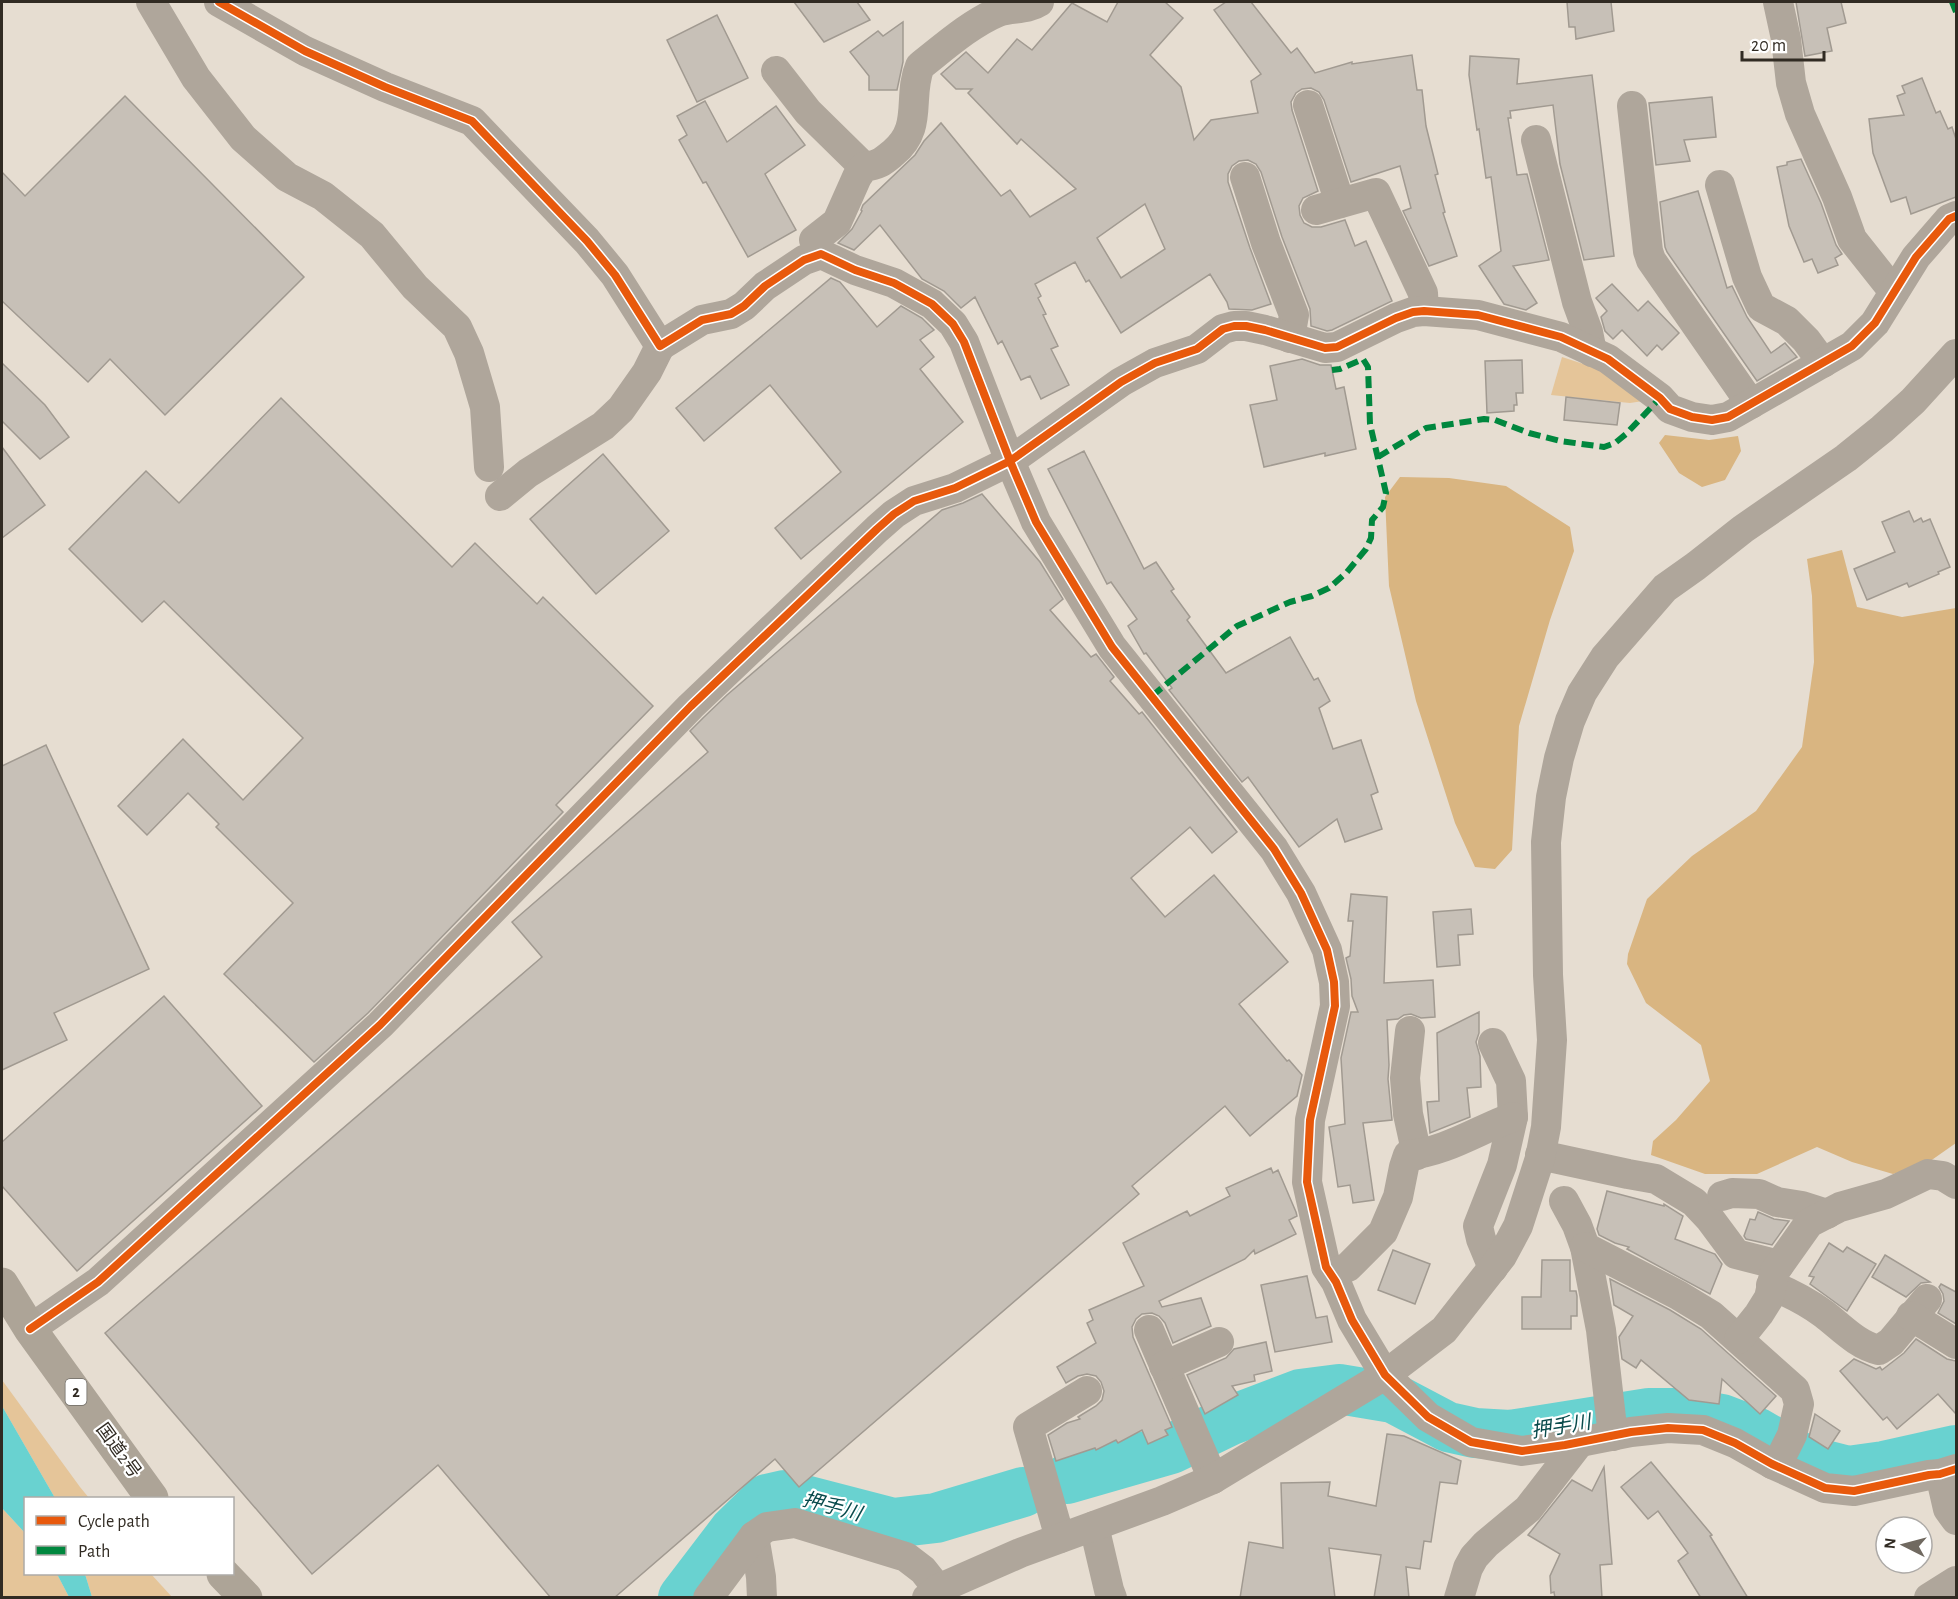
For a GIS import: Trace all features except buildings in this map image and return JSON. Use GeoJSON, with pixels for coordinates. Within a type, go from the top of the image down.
{"type":"FeatureCollection","features":[{"type":"Feature","properties":{"kind":"highway","name":"国道2号"},"geometry":{"type":"LineString","coordinates":[[2,1284],[30,1329],[151,1497]]}},
{"type":"Feature","properties":{"kind":"highway"},"geometry":{"type":"LineString","coordinates":[[224,1575],[246,1598]]}},
{"type":"Feature","properties":{"kind":"street"},"geometry":{"type":"LineString","coordinates":[[151,2],[195,78],[243,138],[287,177],[323,196],[372,235],[415,287],[457,327],[469,353],[485,407],[489,468]]}},
{"type":"Feature","properties":{"kind":"street"},"geometry":{"type":"LineString","coordinates":[[219,2],[305,51],[385,87],[472,121],[587,241],[615,275],[660,346]]}},
{"type":"Feature","properties":{"kind":"street"},"geometry":{"type":"LineString","coordinates":[[1039,2],[1032,6],[999,12],[972,13],[920,66],[916,75],[915,110],[910,132],[902,146],[878,165],[864,167],[857,177],[837,222],[814,240],[821,254],[855,270],[894,283],[932,304],[953,324],[964,342],[1036,522],[1112,647],[1274,849],[1301,893],[1327,950],[1334,982],[1335,1006],[1310,1120],[1307,1182],[1326,1267],[1336,1282],[1352,1320],[1385,1375],[1428,1417],[1471,1442],[1522,1450],[1578,1443],[1631,1432],[1668,1428],[1703,1430],[1735,1443],[1772,1464],[1825,1488],[1854,1491],[1948,1472],[1948,1509],[1956,1520]]}},
{"type":"Feature","properties":{"kind":"street"},"geometry":{"type":"LineString","coordinates":[[1778,2],[1786,39],[1791,84],[1800,114],[1837,197],[1852,239],[1894,292]]}},
{"type":"Feature","properties":{"kind":"street"},"geometry":{"type":"LineString","coordinates":[[776,71],[808,112],[864,167]]}},
{"type":"Feature","properties":{"kind":"street"},"geometry":{"type":"LineString","coordinates":[[1308,105],[1328,207],[1376,193],[1423,293],[1424,311]]}},
{"type":"Feature","properties":{"kind":"street"},"geometry":{"type":"LineString","coordinates":[[1632,106],[1648,251],[1651,260],[1751,404]]}},
{"type":"Feature","properties":{"kind":"street"},"geometry":{"type":"LineString","coordinates":[[1536,140],[1576,302],[1588,332],[1592,352]]}},
{"type":"Feature","properties":{"kind":"street"},"geometry":{"type":"LineString","coordinates":[[1245,177],[1266,243],[1294,315],[1290,338]]}},
{"type":"Feature","properties":{"kind":"street"},"geometry":{"type":"LineString","coordinates":[[1720,185],[1748,277],[1761,307],[1787,321],[1806,339],[1823,363]]}},
{"type":"Feature","properties":{"kind":"street"},"geometry":{"type":"LineString","coordinates":[[30,1329],[98,1282],[380,1025],[692,706],[894,513],[914,501],[955,488],[1010,461],[1122,382],[1155,363],[1197,349],[1223,329],[1246,326],[1324,348],[1337,347],[1413,312],[1478,315],[1561,337],[1608,359],[1671,409],[1692,417],[1712,420],[1728,417],[1852,346],[1875,322],[1916,257],[1951,230]]}},
{"type":"Feature","properties":{"kind":"street"},"geometry":{"type":"LineString","coordinates":[[500,496],[528,473],[603,426],[615,415],[647,372],[660,346],[702,320],[731,314],[744,306],[765,286],[804,260],[821,254]]}},
{"type":"Feature","properties":{"kind":"street"},"geometry":{"type":"LineString","coordinates":[[708,1598],[754,1536],[767,1527],[795,1523],[906,1557],[923,1570],[932,1593],[1020,1553],[1162,1501],[1213,1479],[1385,1375],[1444,1330],[1502,1256],[1518,1226],[1540,1155],[1546,1127],[1552,1040],[1548,975],[1546,842],[1551,797],[1559,758],[1570,721],[1582,693],[1605,657],[1665,588],[1743,528],[1808,486],[1873,437],[1913,401],[1956,354]]}},
{"type":"Feature","properties":{"kind":"street"},"geometry":{"type":"LineString","coordinates":[[1410,1031],[1404,1078],[1408,1114],[1417,1155]]}},
{"type":"Feature","properties":{"kind":"street"},"geometry":{"type":"LineString","coordinates":[[1492,1043],[1511,1081],[1513,1117],[1502,1165],[1478,1226],[1493,1268]]}},
{"type":"Feature","properties":{"kind":"street"},"geometry":{"type":"LineString","coordinates":[[1330,1274],[1348,1267],[1383,1232],[1398,1197],[1408,1155],[1417,1155],[1513,1117]]}},
{"type":"Feature","properties":{"kind":"street"},"geometry":{"type":"LineString","coordinates":[[1540,1155],[1656,1179],[1694,1202],[1736,1254],[1775,1275],[1796,1295],[1869,1348],[1878,1350],[1891,1342],[1919,1307],[1956,1344]]}},
{"type":"Feature","properties":{"kind":"street"},"geometry":{"type":"LineString","coordinates":[[1739,1339],[1759,1314],[1768,1298],[1775,1275],[1809,1223],[1840,1207],[1886,1194],[1928,1174],[1943,1176],[1956,1184]]}},
{"type":"Feature","properties":{"kind":"street"},"geometry":{"type":"LineString","coordinates":[[1722,1196],[1732,1193],[1759,1194],[1777,1202],[1802,1206],[1827,1214]]}},
{"type":"Feature","properties":{"kind":"street"},"geometry":{"type":"LineString","coordinates":[[1564,1201],[1577,1225],[1585,1247],[1601,1330],[1613,1436]]}},
{"type":"Feature","properties":{"kind":"street"},"geometry":{"type":"LineString","coordinates":[[1585,1247],[1678,1295],[1711,1315],[1795,1390],[1799,1404],[1792,1435],[1781,1456],[1772,1464]]}},
{"type":"Feature","properties":{"kind":"street"},"geometry":{"type":"LineString","coordinates":[[1149,1330],[1213,1479]]}},
{"type":"Feature","properties":{"kind":"street"},"geometry":{"type":"LineString","coordinates":[[1164,1366],[1219,1342]]}},
{"type":"Feature","properties":{"kind":"street"},"geometry":{"type":"LineString","coordinates":[[1060,1538],[1028,1427],[1087,1391]]}},
{"type":"Feature","properties":{"kind":"street"},"geometry":{"type":"LineString","coordinates":[[1459,1598],[1468,1568],[1474,1557],[1528,1509],[1578,1443]]}},
{"type":"Feature","properties":{"kind":"street"},"geometry":{"type":"LineString","coordinates":[[1094,1526],[1112,1598]]}},
{"type":"Feature","properties":{"kind":"street"},"geometry":{"type":"LineString","coordinates":[[754,1536],[762,1598]]}},
{"type":"Feature","properties":{"kind":"street"},"geometry":{"type":"LineString","coordinates":[[1929,1598],[1956,1581]]}},
{"type":"Feature","properties":{"kind":"shaded area"},"geometry":{"type":"Polygon","coordinates":[[[1562,357],[1608,372],[1650,400],[1630,403],[1551,395],[1562,357]]]}},
{"type":"Feature","properties":{"kind":"shaded area"},"geometry":{"type":"Polygon","coordinates":[[[1665,435],[1709,440],[1738,436],[1741,451],[1725,480],[1702,487],[1679,473],[1659,443],[1665,435]]]}},
{"type":"Feature","properties":{"kind":"shaded area"},"geometry":{"type":"Polygon","coordinates":[[[1400,477],[1449,478],[1506,486],[1570,527],[1574,551],[1550,620],[1519,726],[1512,850],[1495,869],[1475,867],[1455,823],[1416,701],[1389,586],[1385,497],[1400,477]]]}},
{"type":"Feature","properties":{"kind":"shaded area"},"geometry":{"type":"Polygon","coordinates":[[[1842,550],[1857,607],[1902,617],[1956,608],[1956,1143],[1926,1164],[1893,1174],[1852,1162],[1817,1147],[1757,1174],[1705,1174],[1651,1155],[1653,1141],[1676,1120],[1710,1081],[1701,1045],[1646,1003],[1627,964],[1628,954],[1647,899],[1692,856],[1756,811],[1802,747],[1814,662],[1812,596],[1807,559],[1842,550]]]}},
{"type":"Feature","properties":{"kind":"shaded area"},"geometry":{"type":"Polygon","coordinates":[[[2,1380],[88,1497],[54,1497],[2,1406],[2,1380]]]}},
{"type":"Feature","properties":{"kind":"shaded area"},"geometry":{"type":"Polygon","coordinates":[[[2,1508],[24,1532],[24,1575],[58,1575],[69,1597],[2,1597],[2,1508]]]}},
{"type":"Feature","properties":{"kind":"shaded area"},"geometry":{"type":"Polygon","coordinates":[[[85,1575],[152,1575],[172,1597],[92,1597],[85,1575]]]}},
{"type":"Feature","properties":{"kind":"water"},"geometry":{"type":"Polygon","coordinates":[[[2,1406],[54,1497],[24,1497],[24,1532],[2,1508],[2,1406]]]}},
{"type":"Feature","properties":{"kind":"water"},"geometry":{"type":"Polygon","coordinates":[[[58,1575],[85,1575],[92,1597],[69,1597],[58,1575]]]}},
{"type":"Feature","properties":{"kind":"waterway","name":"押手川"},"geometry":{"type":"LineString","coordinates":[[1067,1479],[1171,1449],[1229,1421],[1300,1394],[1339,1389],[1393,1398],[1448,1427],[1475,1433],[1510,1435],[1649,1413],[1689,1413],[1722,1419],[1756,1432],[1805,1460],[1848,1471],[1884,1466],[1956,1450]]}},
{"type":"Feature","properties":{"kind":"waterway","name":"押手川"},"geometry":{"type":"LineString","coordinates":[[683,1598],[734,1531],[767,1499],[785,1495],[893,1523],[936,1518],[1023,1492]]}},
{"type":"Feature","properties":{"kind":"marked path"},"geometry":{"type":"LineString","coordinates":[[1952,2],[1956,12]]}},
{"type":"Feature","properties":{"kind":"marked path"},"geometry":{"type":"LineString","coordinates":[[1152,696],[1237,626],[1290,602],[1329,588],[1347,572],[1366,549],[1371,538],[1372,520],[1383,507],[1386,493],[1370,424],[1368,367],[1363,359],[1332,370]]}},
{"type":"Feature","properties":{"kind":"marked path"},"geometry":{"type":"LineString","coordinates":[[1378,457],[1426,428],[1484,419],[1495,420],[1529,433],[1560,441],[1604,447],[1615,443],[1626,434],[1660,398]]}},
{"type":"Feature","properties":{"kind":"cycle path"},"geometry":{"type":"LineString","coordinates":[[219,2],[305,51],[385,87],[472,121],[587,241],[615,275],[660,346],[702,320],[731,314],[744,306],[765,286],[804,260],[821,254],[855,270],[894,283],[932,304],[953,324],[964,342],[1036,522],[1112,647],[1274,849],[1301,893],[1327,950],[1334,982],[1335,1006],[1310,1120],[1307,1182],[1326,1267],[1336,1282],[1352,1320],[1385,1375],[1428,1417],[1471,1442],[1522,1451],[1631,1432],[1668,1428],[1703,1430],[1735,1443],[1772,1464],[1825,1488],[1854,1491],[1956,1469]]}},
{"type":"Feature","properties":{"kind":"cycle path"},"geometry":{"type":"LineString","coordinates":[[30,1329],[98,1282],[380,1025],[691,706],[877,529],[914,501],[955,488],[1010,461],[1121,382],[1155,363],[1197,349],[1223,329],[1234,326],[1265,330],[1325,348],[1337,347],[1413,312],[1478,315],[1561,337],[1608,359],[1660,398],[1670,409],[1692,417],[1712,420],[1728,417],[1852,346],[1875,323],[1916,257],[1949,219],[1956,216]]}}]}
